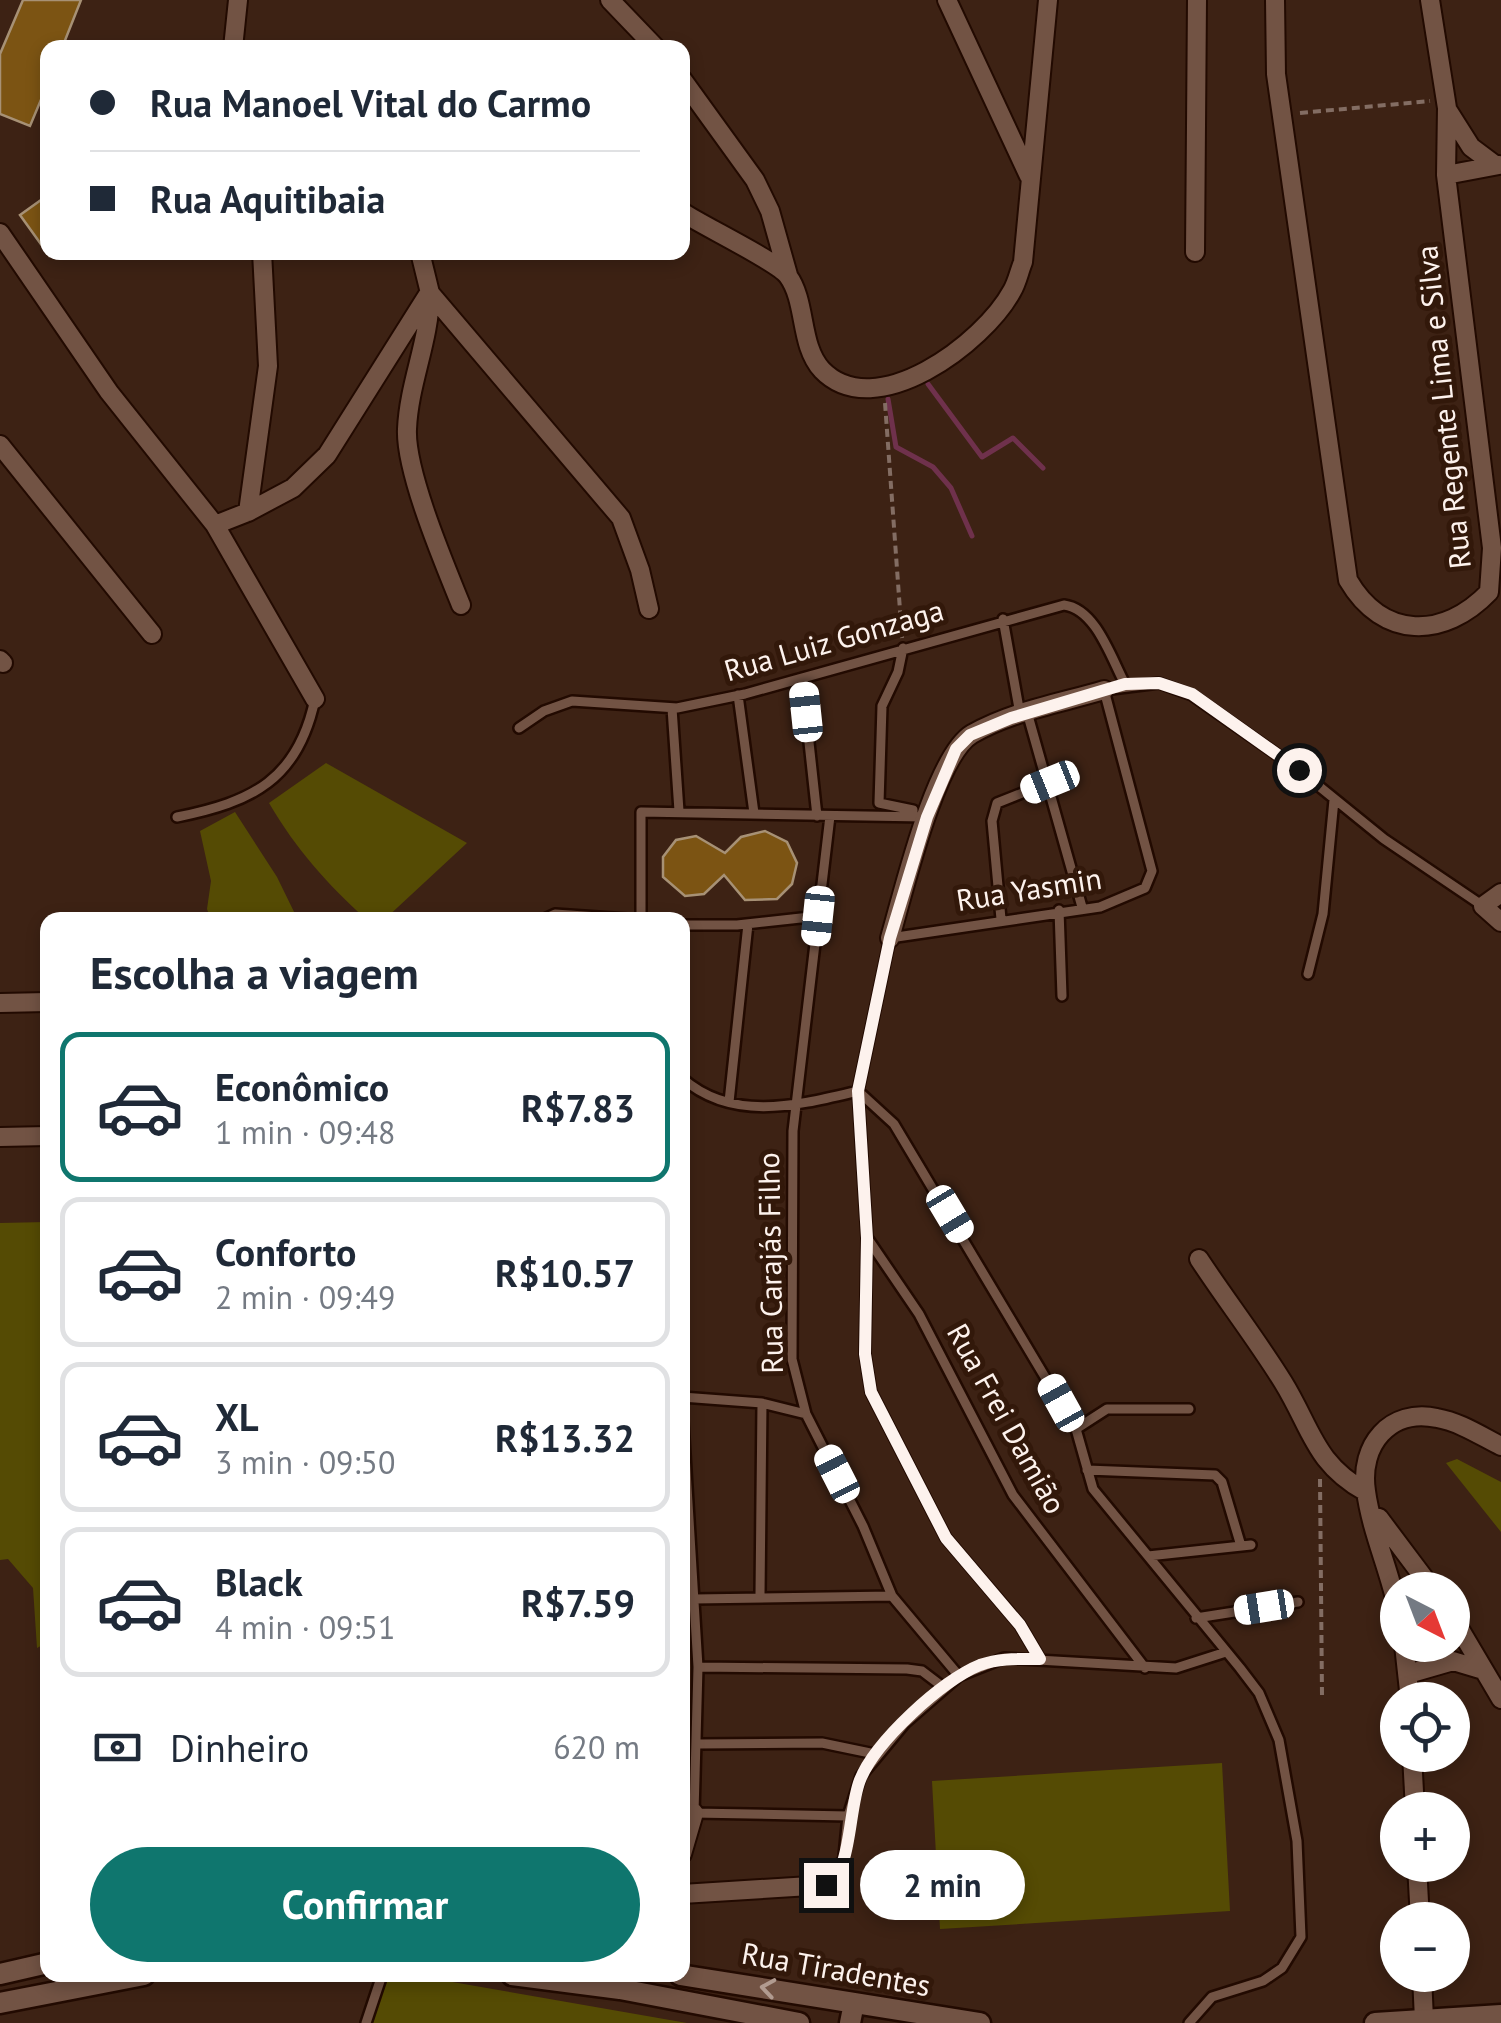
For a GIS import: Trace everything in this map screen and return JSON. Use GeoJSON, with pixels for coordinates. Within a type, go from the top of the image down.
{"type":"FeatureCollection","features":[{"type":"Feature","properties":{"kind":"street"},"geometry":{"type":"LineString","coordinates":[[234,40],[238,0]]}},
{"type":"Feature","properties":{"kind":"street"},"geometry":{"type":"LineString","coordinates":[[610,0],[648,40]]}},
{"type":"Feature","properties":{"kind":"street"},"geometry":{"type":"LineString","coordinates":[[947,0],[1030,176]]}},
{"type":"Feature","properties":{"kind":"street"},"geometry":{"type":"LineString","coordinates":[[690,90],[755,180],[770,211],[820,368],[843,386],[874,391],[903,383],[972,336],[1012,292],[1022,262],[1048,0]]}},
{"type":"Feature","properties":{"kind":"street"},"geometry":{"type":"LineString","coordinates":[[1194,252],[1197,0]]}},
{"type":"Feature","properties":{"kind":"street","name":"Rua Regente Lima e Silva"},"geometry":{"type":"LineString","coordinates":[[1275,0],[1282,115],[1348,580],[1359,599],[1381,617],[1408,626],[1440,626],[1468,614],[1490,592],[1492,548],[1446,175],[1446,104],[1430,0]]}},
{"type":"Feature","properties":{"kind":"street"},"geometry":{"type":"LineString","coordinates":[[1446,104],[1472,147],[1498,165]]}},
{"type":"Feature","properties":{"kind":"street"},"geometry":{"type":"LineString","coordinates":[[1446,175],[1498,165]]}},
{"type":"Feature","properties":{"kind":"street"},"geometry":{"type":"LineString","coordinates":[[690,217],[788,275]]}},
{"type":"Feature","properties":{"kind":"street"},"geometry":{"type":"LineString","coordinates":[[0,234],[109,392],[215,524],[315,699]]}},
{"type":"Feature","properties":{"kind":"street"},"geometry":{"type":"LineString","coordinates":[[248,512],[268,366],[262,260]]}},
{"type":"Feature","properties":{"kind":"street"},"geometry":{"type":"LineString","coordinates":[[422,260],[430,292],[430,327],[410,398],[407,434],[422,493],[461,605]]}},
{"type":"Feature","properties":{"kind":"street"},"geometry":{"type":"LineString","coordinates":[[215,524],[293,488],[327,456],[430,292]]}},
{"type":"Feature","properties":{"kind":"street"},"geometry":{"type":"LineString","coordinates":[[430,292],[621,518],[640,570],[648,608]]}},
{"type":"Feature","properties":{"kind":"street"},"geometry":{"type":"LineString","coordinates":[[0,445],[152,634]]}},
{"type":"Feature","properties":{"kind":"street"},"geometry":{"type":"LineString","coordinates":[[890,938],[920,817],[956,749],[970,735],[1024,713],[1104,690]]}},
{"type":"Feature","properties":{"kind":"street"},"geometry":{"type":"LineString","coordinates":[[1501,893],[1483,906],[1501,922]]}},
{"type":"Feature","properties":{"kind":"street"},"geometry":{"type":"LineString","coordinates":[[0,1004],[40,1002]]}},
{"type":"Feature","properties":{"kind":"street"},"geometry":{"type":"LineString","coordinates":[[0,1138],[40,1136]]}},
{"type":"Feature","properties":{"kind":"street"},"geometry":{"type":"LineString","coordinates":[[1199,1259],[1284,1383],[1320,1455],[1339,1477],[1366,1492]]}},
{"type":"Feature","properties":{"kind":"street"},"geometry":{"type":"LineString","coordinates":[[1389,1572],[1378,1521],[1366,1492],[1368,1452],[1378,1434],[1406,1417],[1442,1418],[1501,1446]]}},
{"type":"Feature","properties":{"kind":"street"},"geometry":{"type":"LineString","coordinates":[[1378,1521],[1419,1572]]}},
{"type":"Feature","properties":{"kind":"street"},"geometry":{"type":"LineString","coordinates":[[1470,1647],[1501,1699]]}},
{"type":"Feature","properties":{"kind":"street"},"geometry":{"type":"LineString","coordinates":[[1408,1674],[1429,1664],[1453,1661],[1483,1670]]}},
{"type":"Feature","properties":{"kind":"street"},"geometry":{"type":"LineString","coordinates":[[1406,1662],[1409,1682]]}},
{"type":"Feature","properties":{"kind":"street"},"geometry":{"type":"LineString","coordinates":[[690,1827],[694,1813]]}},
{"type":"Feature","properties":{"kind":"street"},"geometry":{"type":"LineString","coordinates":[[690,1894],[826,1885],[834,1882],[843,1866]]}},
{"type":"Feature","properties":{"kind":"street"},"geometry":{"type":"LineString","coordinates":[[0,1974],[40,1965]]}},
{"type":"Feature","properties":{"kind":"street","name":"Rua Tiradentes"},"geometry":{"type":"LineString","coordinates":[[690,1977],[852,2013],[980,2023]]}},
{"type":"Feature","properties":{"kind":"street"},"geometry":{"type":"LineString","coordinates":[[0,2003],[108,1982]]}},
{"type":"Feature","properties":{"kind":"street","name":"Rua Tiradentes"},"geometry":{"type":"LineString","coordinates":[[560,1982],[799,2023]]}},
{"type":"Feature","properties":{"kind":"street"},"geometry":{"type":"LineString","coordinates":[[669,1998],[671,1982]]}},
{"type":"Feature","properties":{"kind":"street"},"geometry":{"type":"LineString","coordinates":[[1423,1992],[1424,2020]]}},
{"type":"Feature","properties":{"kind":"street"},"geometry":{"type":"LineString","coordinates":[[1375,2023],[1501,2015]]}},
{"type":"Feature","properties":{"kind":"lane","name":"Rua Luiz Gonzaga"},"geometry":{"type":"LineString","coordinates":[[519,728],[544,711],[579,700],[672,708],[738,696],[1003,619],[1073,606],[1091,620],[1125,684]]}},
{"type":"Feature","properties":{"kind":"lane"},"geometry":{"type":"LineString","coordinates":[[1003,619],[1024,713],[1050,782],[1082,907]]}},
{"type":"Feature","properties":{"kind":"lane"},"geometry":{"type":"LineString","coordinates":[[903,648],[898,672],[882,706],[879,803],[913,810],[920,817]]}},
{"type":"Feature","properties":{"kind":"lane"},"geometry":{"type":"LineString","coordinates":[[802,678],[818,816]]}},
{"type":"Feature","properties":{"kind":"lane"},"geometry":{"type":"LineString","coordinates":[[1104,690],[1125,684],[1159,683],[1192,694],[1483,906]]}},
{"type":"Feature","properties":{"kind":"lane","name":"Rua Yasmin"},"geometry":{"type":"LineString","coordinates":[[890,938],[1059,910],[1100,907],[1145,888],[1152,871],[1104,690]]}},
{"type":"Feature","properties":{"kind":"lane"},"geometry":{"type":"LineString","coordinates":[[738,696],[754,813]]}},
{"type":"Feature","properties":{"kind":"lane"},"geometry":{"type":"LineString","coordinates":[[177,818],[230,806],[256,794],[295,752],[311,720],[315,699]]}},
{"type":"Feature","properties":{"kind":"lane"},"geometry":{"type":"LineString","coordinates":[[672,708],[679,810]]}},
{"type":"Feature","properties":{"kind":"lane"},"geometry":{"type":"LineString","coordinates":[[1001,919],[992,820],[997,803],[1050,782]]}},
{"type":"Feature","properties":{"kind":"lane"},"geometry":{"type":"LineString","coordinates":[[1308,974],[1323,914],[1334,800]]}},
{"type":"Feature","properties":{"kind":"lane"},"geometry":{"type":"LineString","coordinates":[[641,912],[642,812],[920,817]]}},
{"type":"Feature","properties":{"kind":"lane","name":"Rua Carajás Filho"},"geometry":{"type":"LineString","coordinates":[[830,816],[793,1131],[792,1359],[806,1414],[863,1526],[892,1596],[958,1676]]}},
{"type":"Feature","properties":{"kind":"lane"},"geometry":{"type":"LineString","coordinates":[[1059,910],[1062,996]]}},
{"type":"Feature","properties":{"kind":"lane"},"geometry":{"type":"LineString","coordinates":[[690,925],[748,924],[818,916]]}},
{"type":"Feature","properties":{"kind":"lane"},"geometry":{"type":"LineString","coordinates":[[728,1102],[748,924]]}},
{"type":"Feature","properties":{"kind":"lane"},"geometry":{"type":"LineString","coordinates":[[890,938],[858,1091],[867,1238],[865,1354],[871,1392],[946,1538],[1020,1625],[1040,1659]]}},
{"type":"Feature","properties":{"kind":"lane"},"geometry":{"type":"LineString","coordinates":[[690,1084],[728,1102],[775,1109],[858,1091]]}},
{"type":"Feature","properties":{"kind":"lane"},"geometry":{"type":"LineString","coordinates":[[858,1091],[910,1146],[1076,1429],[1093,1488],[1258,1693],[1280,1740],[1297,1841],[1300,1937],[1282,1968],[1264,1981],[1212,1997],[1189,2023]]}},
{"type":"Feature","properties":{"kind":"lane","name":"Rua Frei Damião"},"geometry":{"type":"LineString","coordinates":[[867,1238],[919,1314],[1013,1495],[1145,1668]]}},
{"type":"Feature","properties":{"kind":"lane"},"geometry":{"type":"LineString","coordinates":[[690,1398],[762,1403],[806,1414]]}},
{"type":"Feature","properties":{"kind":"lane"},"geometry":{"type":"LineString","coordinates":[[760,1595],[762,1403]]}},
{"type":"Feature","properties":{"kind":"lane"},"geometry":{"type":"LineString","coordinates":[[1076,1429],[1107,1409],[1188,1409]]}},
{"type":"Feature","properties":{"kind":"lane"},"geometry":{"type":"LineString","coordinates":[[1087,1470],[1214,1475],[1222,1482],[1246,1545],[1148,1556]]}},
{"type":"Feature","properties":{"kind":"lane"},"geometry":{"type":"LineString","coordinates":[[690,1534],[698,1667],[694,1813],[848,1816]]}},
{"type":"Feature","properties":{"kind":"lane"},"geometry":{"type":"LineString","coordinates":[[694,1599],[892,1596]]}},
{"type":"Feature","properties":{"kind":"lane"},"geometry":{"type":"LineString","coordinates":[[1196,1618],[1298,1602]]}},
{"type":"Feature","properties":{"kind":"lane"},"geometry":{"type":"LineString","coordinates":[[843,1866],[848,1816],[861,1776],[875,1754],[958,1676],[1004,1658],[1176,1668],[1226,1652]]}},
{"type":"Feature","properties":{"kind":"lane"},"geometry":{"type":"LineString","coordinates":[[698,1667],[907,1669],[922,1672],[943,1686]]}},
{"type":"Feature","properties":{"kind":"lane"},"geometry":{"type":"LineString","coordinates":[[698,1744],[822,1742],[875,1754]]}},
{"type":"Feature","properties":{"kind":"lane"},"geometry":{"type":"LineString","coordinates":[[366,2023],[380,1982]]}},
{"type":"Feature","properties":{"kind":"path"},"geometry":{"type":"LineString","coordinates":[[1282,115],[1446,104]]}},
{"type":"Feature","properties":{"kind":"path"},"geometry":{"type":"LineString","coordinates":[[884,388],[903,648]]}},
{"type":"Feature","properties":{"kind":"path"},"geometry":{"type":"LineString","coordinates":[[1320,1455],[1322,1695]]}},
{"type":"Feature","properties":{"kind":"shaded area"},"geometry":{"type":"Polygon","coordinates":[[[326,763],[467,843],[393,912],[359,912],[301,851],[269,803],[326,763]]]}},
{"type":"Feature","properties":{"kind":"shaded area"},"geometry":{"type":"Polygon","coordinates":[[[235,812],[277,877],[294,912],[208,912],[211,881],[200,831],[235,812]]]}},
{"type":"Feature","properties":{"kind":"shaded area"},"geometry":{"type":"Polygon","coordinates":[[[40,1222],[37,1648],[33,1588],[8,1559],[0,1560],[0,1223],[40,1222]]]}},
{"type":"Feature","properties":{"kind":"shaded area"},"geometry":{"type":"Polygon","coordinates":[[[1457,1459],[1501,1482],[1501,1532],[1446,1463],[1457,1459]]]}},
{"type":"Feature","properties":{"kind":"shaded area"},"geometry":{"type":"Polygon","coordinates":[[[1222,1763],[1230,1911],[940,1929],[932,1781],[1222,1763]]]}},
{"type":"Feature","properties":{"kind":"shaded area"},"geometry":{"type":"Polygon","coordinates":[[[383,1982],[452,1982],[687,2023],[359,2023],[383,1982]]]}},
{"type":"Feature","properties":{"kind":"building"},"geometry":{"type":"Polygon","coordinates":[[[23,0],[81,0],[65,40],[40,40],[40,102],[30,126],[0,114],[0,54],[23,0]]]}},
{"type":"Feature","properties":{"kind":"building"},"geometry":{"type":"Polygon","coordinates":[[[40,201],[40,243],[20,215],[40,201]]]}},
{"type":"Feature","properties":{"kind":"building"},"geometry":{"type":"Polygon","coordinates":[[[765,831],[787,842],[797,863],[792,884],[777,899],[745,900],[724,875],[704,894],[685,896],[663,877],[663,857],[676,840],[696,836],[725,853],[741,837],[765,831]]]}},
{"type":"Feature","properties":{"kind":"waterway"},"geometry":{"type":"LineString","coordinates":[[928,384],[982,457],[1013,438],[1043,468]]}},
{"type":"Feature","properties":{"kind":"waterway"},"geometry":{"type":"LineString","coordinates":[[888,399],[896,447],[933,467],[951,488],[972,536]]}},
{"type":"Feature","properties":{"kind":"route"},"geometry":{"type":"LineString","coordinates":[[826,1885],[834,1882],[843,1866],[848,1816],[861,1776],[875,1754],[958,1676],[1004,1658],[1040,1659],[1020,1625],[970,1572],[946,1538],[882,1418],[871,1392],[865,1354],[867,1238],[858,1091],[890,938],[944,772],[956,749],[970,735],[991,726],[1125,684],[1159,683],[1192,694],[1299,770]]}}]}
